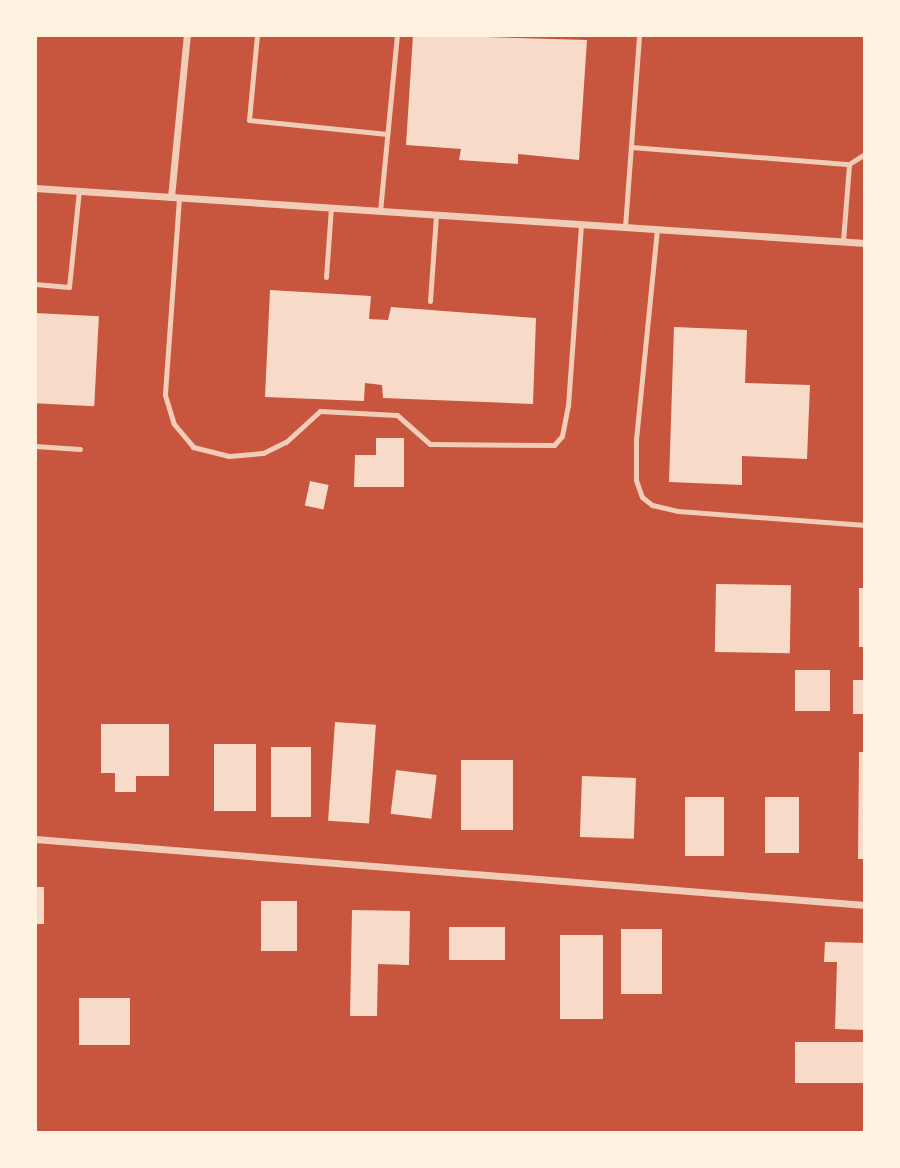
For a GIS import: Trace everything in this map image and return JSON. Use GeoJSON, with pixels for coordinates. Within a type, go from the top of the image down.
{"type":"FeatureCollection","features":[{"type":"Feature","properties":{"kind":"street"},"geometry":{"type":"LineString","coordinates":[[175,197],[187,35]]}},
{"type":"Feature","properties":{"kind":"street"},"geometry":{"type":"LineString","coordinates":[[35,188],[865,243]]}},
{"type":"Feature","properties":{"kind":"street"},"geometry":{"type":"LineString","coordinates":[[35,839],[865,905]]}},
{"type":"Feature","properties":{"kind":"lane"},"geometry":{"type":"LineString","coordinates":[[257,35],[249,120],[387,134]]}},
{"type":"Feature","properties":{"kind":"lane"},"geometry":{"type":"LineString","coordinates":[[380,211],[397,35]]}},
{"type":"Feature","properties":{"kind":"lane"},"geometry":{"type":"LineString","coordinates":[[625,227],[639,35]]}},
{"type":"Feature","properties":{"kind":"lane"},"geometry":{"type":"LineString","coordinates":[[631,147],[849,164],[865,154]]}},
{"type":"Feature","properties":{"kind":"lane"},"geometry":{"type":"LineString","coordinates":[[843,241],[849,164]]}},
{"type":"Feature","properties":{"kind":"lane"},"geometry":{"type":"LineString","coordinates":[[35,284],[69,287],[79,191]]}},
{"type":"Feature","properties":{"kind":"lane"},"geometry":{"type":"LineString","coordinates":[[175,197],[165,395],[174,424],[193,447],[229,456],[264,453],[286,442],[320,411],[397,415],[430,444],[554,445],[562,436],[568,406],[580,224]]}},
{"type":"Feature","properties":{"kind":"lane"},"geometry":{"type":"LineString","coordinates":[[326,277],[331,208]]}},
{"type":"Feature","properties":{"kind":"lane"},"geometry":{"type":"LineString","coordinates":[[430,301],[436,215]]}},
{"type":"Feature","properties":{"kind":"lane"},"geometry":{"type":"LineString","coordinates":[[657,229],[636,440],[636,480],[642,497],[652,505],[678,511],[865,525]]}},
{"type":"Feature","properties":{"kind":"lane"},"geometry":{"type":"LineString","coordinates":[[35,446],[80,449]]}},
{"type":"Feature","properties":{"kind":"building"},"geometry":{"type":"Polygon","coordinates":[[[413,35],[587,40],[579,160],[518,154],[518,164],[459,160],[461,149],[406,145],[413,35]]]}},
{"type":"Feature","properties":{"kind":"building"},"geometry":{"type":"Polygon","coordinates":[[[270,290],[371,296],[369,319],[388,320],[391,307],[536,318],[533,404],[383,398],[382,385],[365,383],[364,401],[265,397],[270,290]]]}},
{"type":"Feature","properties":{"kind":"building"},"geometry":{"type":"Polygon","coordinates":[[[35,313],[99,316],[94,406],[35,403],[35,313]]]}},
{"type":"Feature","properties":{"kind":"building"},"geometry":{"type":"Polygon","coordinates":[[[674,327],[747,330],[745,383],[810,385],[807,459],[742,456],[742,485],[669,482],[674,327]]]}},
{"type":"Feature","properties":{"kind":"building"},"geometry":{"type":"Polygon","coordinates":[[[376,438],[404,438],[404,487],[354,487],[355,455],[376,455],[376,438]]]}},
{"type":"Feature","properties":{"kind":"building"},"geometry":{"type":"Polygon","coordinates":[[[310,481],[329,485],[323,509],[305,505],[310,481]]]}},
{"type":"Feature","properties":{"kind":"building"},"geometry":{"type":"Polygon","coordinates":[[[716,584],[791,585],[790,653],[715,652],[716,584]]]}},
{"type":"Feature","properties":{"kind":"building"},"geometry":{"type":"Polygon","coordinates":[[[859,588],[865,588],[865,647],[859,647],[859,588]]]}},
{"type":"Feature","properties":{"kind":"building"},"geometry":{"type":"Polygon","coordinates":[[[795,670],[830,670],[830,711],[795,711],[795,670]]]}},
{"type":"Feature","properties":{"kind":"building"},"geometry":{"type":"Polygon","coordinates":[[[853,680],[865,680],[865,714],[853,714],[853,680]]]}},
{"type":"Feature","properties":{"kind":"building"},"geometry":{"type":"Polygon","coordinates":[[[335,722],[376,725],[369,824],[328,821],[335,722]]]}},
{"type":"Feature","properties":{"kind":"building"},"geometry":{"type":"Polygon","coordinates":[[[101,724],[169,724],[169,776],[136,776],[136,792],[115,792],[115,773],[101,773],[101,724]]]}},
{"type":"Feature","properties":{"kind":"building"},"geometry":{"type":"Polygon","coordinates":[[[214,744],[256,744],[256,811],[214,811],[214,744]]]}},
{"type":"Feature","properties":{"kind":"building"},"geometry":{"type":"Polygon","coordinates":[[[271,747],[311,747],[311,817],[271,817],[271,747]]]}},
{"type":"Feature","properties":{"kind":"building"},"geometry":{"type":"Polygon","coordinates":[[[859,752],[865,752],[865,859],[858,859],[859,752]]]}},
{"type":"Feature","properties":{"kind":"building"},"geometry":{"type":"Polygon","coordinates":[[[461,760],[513,760],[513,830],[461,830],[461,760]]]}},
{"type":"Feature","properties":{"kind":"building"},"geometry":{"type":"Polygon","coordinates":[[[396,770],[437,775],[431,819],[391,814],[396,770]]]}},
{"type":"Feature","properties":{"kind":"building"},"geometry":{"type":"Polygon","coordinates":[[[582,776],[636,778],[634,839],[580,837],[582,776]]]}},
{"type":"Feature","properties":{"kind":"building"},"geometry":{"type":"Polygon","coordinates":[[[685,797],[724,797],[724,856],[685,856],[685,797]]]}},
{"type":"Feature","properties":{"kind":"building"},"geometry":{"type":"Polygon","coordinates":[[[765,797],[799,797],[799,853],[765,853],[765,797]]]}},
{"type":"Feature","properties":{"kind":"building"},"geometry":{"type":"Polygon","coordinates":[[[35,887],[44,887],[44,924],[35,924],[35,887]]]}},
{"type":"Feature","properties":{"kind":"building"},"geometry":{"type":"Polygon","coordinates":[[[261,901],[297,901],[297,951],[261,951],[261,901]]]}},
{"type":"Feature","properties":{"kind":"building"},"geometry":{"type":"Polygon","coordinates":[[[352,910],[410,911],[409,965],[378,964],[377,1016],[350,1016],[352,910]]]}},
{"type":"Feature","properties":{"kind":"building"},"geometry":{"type":"Polygon","coordinates":[[[449,927],[505,927],[505,960],[449,960],[449,927]]]}},
{"type":"Feature","properties":{"kind":"building"},"geometry":{"type":"Polygon","coordinates":[[[621,929],[662,929],[662,994],[621,994],[621,929]]]}},
{"type":"Feature","properties":{"kind":"building"},"geometry":{"type":"Polygon","coordinates":[[[560,935],[603,935],[603,1019],[560,1019],[560,935]]]}},
{"type":"Feature","properties":{"kind":"building"},"geometry":{"type":"Polygon","coordinates":[[[825,942],[865,943],[865,1030],[835,1029],[837,962],[824,962],[825,942]]]}},
{"type":"Feature","properties":{"kind":"building"},"geometry":{"type":"Polygon","coordinates":[[[79,998],[130,998],[130,1045],[79,1045],[79,998]]]}},
{"type":"Feature","properties":{"kind":"building"},"geometry":{"type":"Polygon","coordinates":[[[795,1042],[865,1042],[865,1083],[795,1083],[795,1042]]]}}]}
